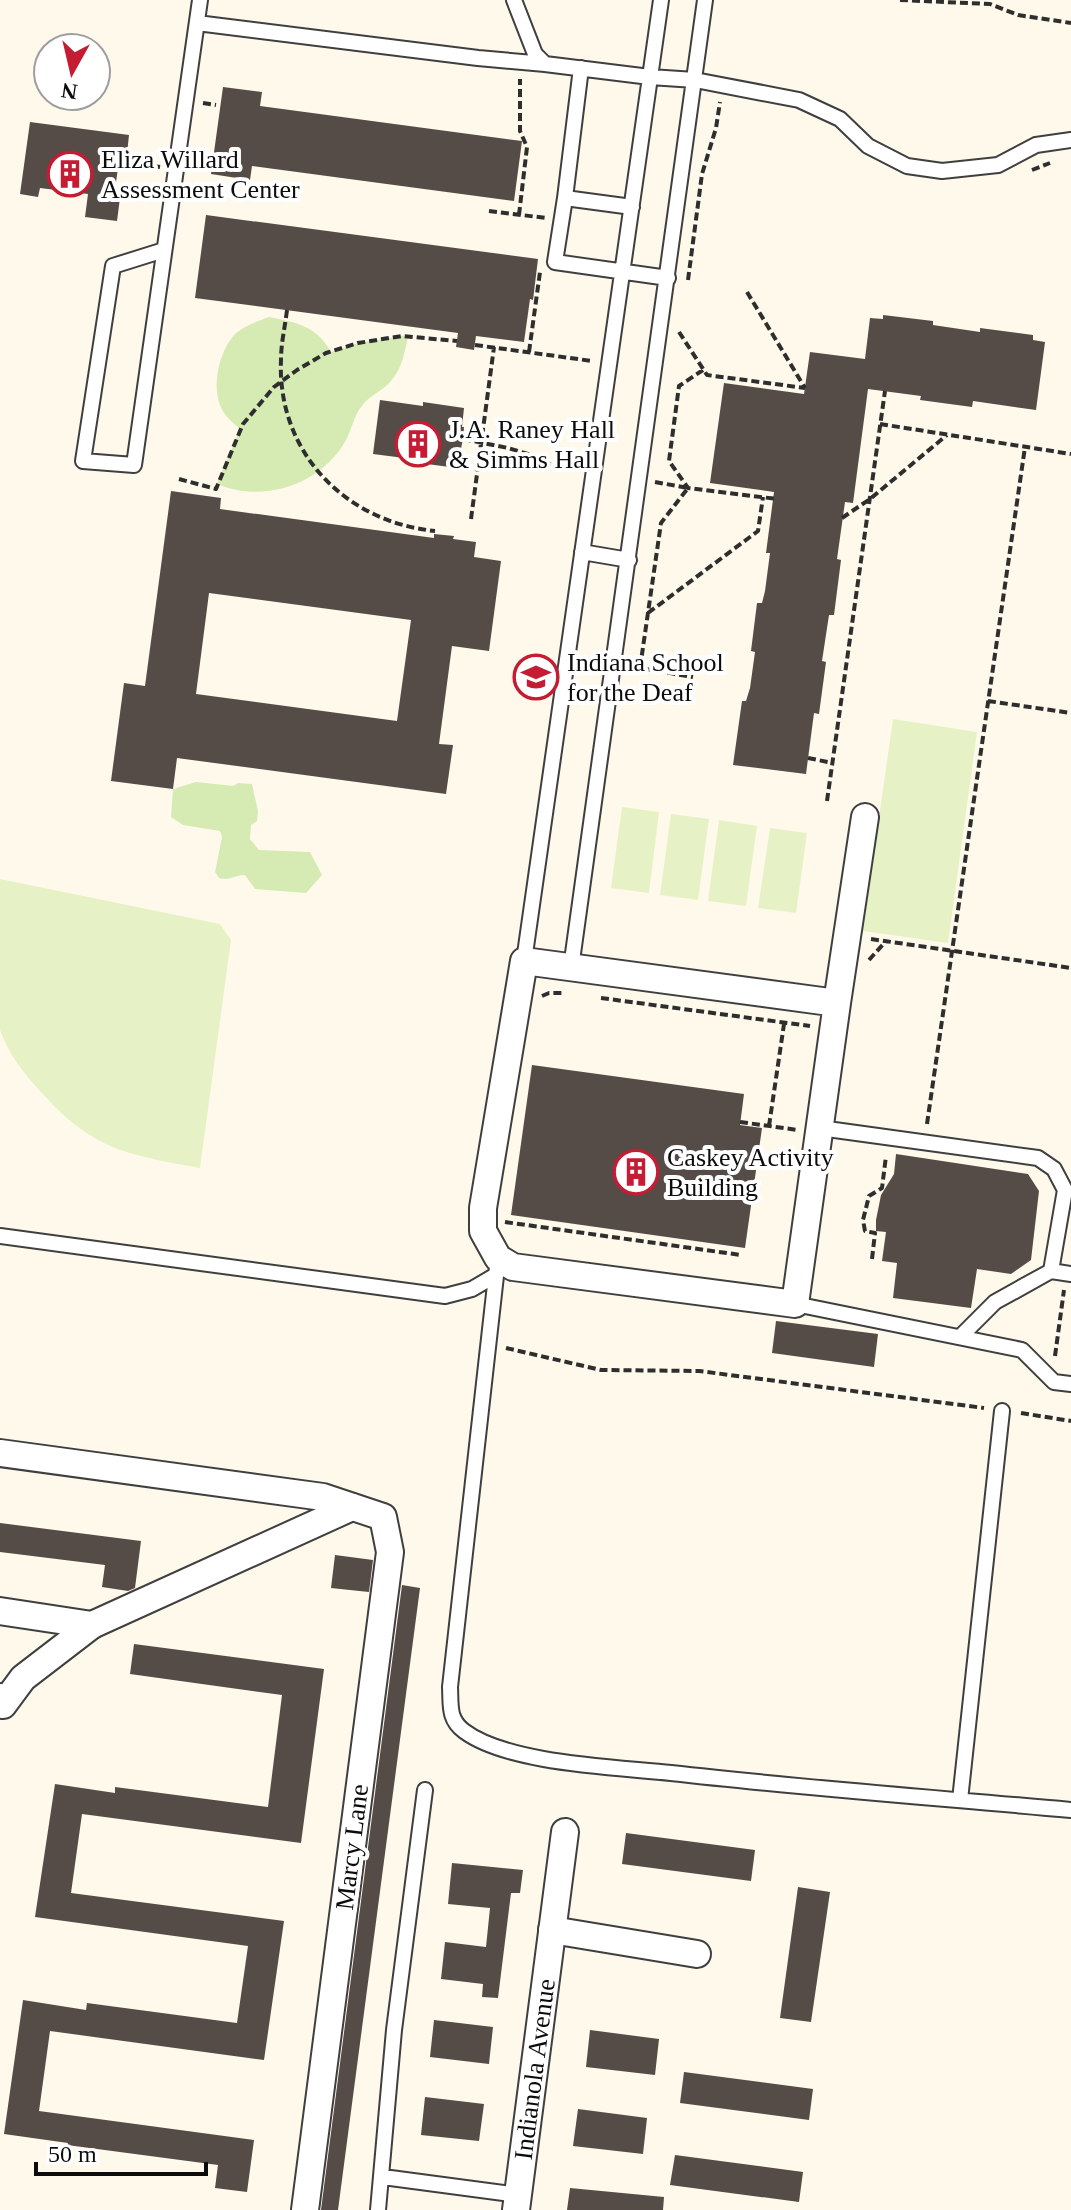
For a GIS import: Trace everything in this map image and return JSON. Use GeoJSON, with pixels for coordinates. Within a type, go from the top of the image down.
{"type":"FeatureCollection","features":[{"type":"Feature","properties":{"kind":"street"},"geometry":{"type":"LineString","coordinates":[[834,1003],[524,961],[483,1208],[483,1231],[497,1267],[795,1304],[834,1003],[865,817]]}},
{"type":"Feature","properties":{"kind":"street","name":"Marcy Lane"},"geometry":{"type":"LineString","coordinates":[[0,1453],[323,1497],[383,1517],[390,1552],[305,2210]]}},
{"type":"Feature","properties":{"kind":"street"},"geometry":{"type":"LineString","coordinates":[[1,1709],[23,1678],[92,1625],[352,1507]]}},
{"type":"Feature","properties":{"kind":"street"},"geometry":{"type":"LineString","coordinates":[[0,1611],[92,1625]]}},
{"type":"Feature","properties":{"kind":"street","name":"Indianola Avenue"},"geometry":{"type":"LineString","coordinates":[[517,2202],[565,1832]]}},
{"type":"Feature","properties":{"kind":"street"},"geometry":{"type":"LineString","coordinates":[[552,1930],[697,1954]]}},
{"type":"Feature","properties":{"kind":"lane"},"geometry":{"type":"LineString","coordinates":[[164,250],[113,266],[83,461],[134,465],[200,0]]}},
{"type":"Feature","properties":{"kind":"lane"},"geometry":{"type":"LineString","coordinates":[[514,0],[535,54],[545,64]]}},
{"type":"Feature","properties":{"kind":"lane"},"geometry":{"type":"LineString","coordinates":[[524,961],[661,0]]}},
{"type":"Feature","properties":{"kind":"lane"},"geometry":{"type":"LineString","coordinates":[[571,968],[705,0]]}},
{"type":"Feature","properties":{"kind":"lane"},"geometry":{"type":"LineString","coordinates":[[197,23],[695,80],[799,100],[840,119],[868,146],[907,166],[942,171],[998,165],[1036,145],[1071,140]]}},
{"type":"Feature","properties":{"kind":"lane"},"geometry":{"type":"LineString","coordinates":[[581,68],[555,262],[668,278]]}},
{"type":"Feature","properties":{"kind":"lane"},"geometry":{"type":"LineString","coordinates":[[565,198],[632,207]]}},
{"type":"Feature","properties":{"kind":"lane"},"geometry":{"type":"LineString","coordinates":[[582,552],[629,560]]}},
{"type":"Feature","properties":{"kind":"lane"},"geometry":{"type":"LineString","coordinates":[[819,1131],[1038,1158],[1054,1169],[1065,1190],[1063,1273],[995,1302],[960,1337]]}},
{"type":"Feature","properties":{"kind":"lane"},"geometry":{"type":"LineString","coordinates":[[0,1236],[445,1296],[472,1289],[497,1267]]}},
{"type":"Feature","properties":{"kind":"lane"},"geometry":{"type":"LineString","coordinates":[[497,1267],[450,1687],[452,1717],[463,1730],[492,1746],[556,1761],[760,1783],[1071,1810]]}},
{"type":"Feature","properties":{"kind":"lane"},"geometry":{"type":"LineString","coordinates":[[795,1304],[1022,1350],[1054,1382],[1071,1384]]}},
{"type":"Feature","properties":{"kind":"lane"},"geometry":{"type":"LineString","coordinates":[[960,1800],[1002,1411]]}},
{"type":"Feature","properties":{"kind":"lane"},"geometry":{"type":"LineString","coordinates":[[378,2210],[394,2030],[425,1790]]}},
{"type":"Feature","properties":{"kind":"lane"},"geometry":{"type":"LineString","coordinates":[[383,2177],[517,2202]]}},
{"type":"Feature","properties":{"kind":"path"},"geometry":{"type":"LineString","coordinates":[[900,0],[990,4],[1018,15],[1071,23]]}},
{"type":"Feature","properties":{"kind":"path"},"geometry":{"type":"LineString","coordinates":[[519,215],[527,147],[520,131],[520,61]]}},
{"type":"Feature","properties":{"kind":"path"},"geometry":{"type":"LineString","coordinates":[[119,161],[176,169]]}},
{"type":"Feature","properties":{"kind":"path"},"geometry":{"type":"LineString","coordinates":[[489,211],[548,219]]}},
{"type":"Feature","properties":{"kind":"path"},"geometry":{"type":"LineString","coordinates":[[662,317],[677,330],[707,375],[805,388],[747,292]]}},
{"type":"Feature","properties":{"kind":"path"},"geometry":{"type":"LineString","coordinates":[[287,310],[281,360],[282,381],[287,413],[309,461],[326,483],[369,512],[417,529],[435,531]]}},
{"type":"Feature","properties":{"kind":"path"},"geometry":{"type":"LineString","coordinates":[[179,479],[216,489],[243,424],[274,387],[326,353],[358,343],[402,336],[457,341]]}},
{"type":"Feature","properties":{"kind":"path"},"geometry":{"type":"LineString","coordinates":[[475,345],[609,363]]}},
{"type":"Feature","properties":{"kind":"path"},"geometry":{"type":"LineString","coordinates":[[471,519],[494,347]]}},
{"type":"Feature","properties":{"kind":"path"},"geometry":{"type":"LineString","coordinates":[[703,370],[679,386],[669,461],[688,488],[777,499]]}},
{"type":"Feature","properties":{"kind":"path"},"geometry":{"type":"LineString","coordinates":[[827,801],[885,391]]}},
{"type":"Feature","properties":{"kind":"path"},"geometry":{"type":"LineString","coordinates":[[880,424],[1071,454]]}},
{"type":"Feature","properties":{"kind":"path"},"geometry":{"type":"LineString","coordinates":[[842,518],[948,435]]}},
{"type":"Feature","properties":{"kind":"path"},"geometry":{"type":"LineString","coordinates":[[924,1142],[1025,447]]}},
{"type":"Feature","properties":{"kind":"path"},"geometry":{"type":"LineString","coordinates":[[688,488],[661,523],[640,668],[693,677]]}},
{"type":"Feature","properties":{"kind":"path"},"geometry":{"type":"LineString","coordinates":[[648,613],[758,531],[763,497]]}},
{"type":"Feature","properties":{"kind":"path"},"geometry":{"type":"LineString","coordinates":[[988,701],[1071,713]]}},
{"type":"Feature","properties":{"kind":"path"},"geometry":{"type":"LineString","coordinates":[[808,758],[833,763]]}},
{"type":"Feature","properties":{"kind":"path"},"geometry":{"type":"LineString","coordinates":[[847,935],[1071,968]]}},
{"type":"Feature","properties":{"kind":"path"},"geometry":{"type":"LineString","coordinates":[[867,963],[886,941]]}},
{"type":"Feature","properties":{"kind":"path"},"geometry":{"type":"LineString","coordinates":[[538,998],[549,993],[576,995]]}},
{"type":"Feature","properties":{"kind":"path"},"geometry":{"type":"LineString","coordinates":[[591,997],[810,1027],[834,1003]]}},
{"type":"Feature","properties":{"kind":"path"},"geometry":{"type":"LineString","coordinates":[[769,1126],[784,1024]]}},
{"type":"Feature","properties":{"kind":"path"},"geometry":{"type":"LineString","coordinates":[[740,1122],[819,1131]]}},
{"type":"Feature","properties":{"kind":"path"},"geometry":{"type":"LineString","coordinates":[[872,1259],[875,1233],[865,1231],[863,1220],[869,1196],[882,1188],[887,1152]]}},
{"type":"Feature","properties":{"kind":"path"},"geometry":{"type":"LineString","coordinates":[[501,1221],[741,1255]]}},
{"type":"Feature","properties":{"kind":"path"},"geometry":{"type":"LineString","coordinates":[[1052,1380],[1063,1273]]}},
{"type":"Feature","properties":{"kind":"path"},"geometry":{"type":"LineString","coordinates":[[488,1344],[601,1370],[699,1371],[1071,1421]]}},
{"type":"Feature","properties":{"kind":"green space"},"geometry":{"type":"Polygon","coordinates":[[[269,317],[312,331],[331,352],[358,343],[408,337],[395,376],[364,403],[346,440],[322,468],[290,486],[254,492],[235,490],[217,484],[240,429],[226,416],[220,405],[218,368],[235,334],[269,317]]]}},
{"type":"Feature","properties":{"kind":"green space"},"geometry":{"type":"Polygon","coordinates":[[[893,719],[977,732],[948,943],[863,931],[893,719]]]}},
{"type":"Feature","properties":{"kind":"green space"},"geometry":{"type":"Polygon","coordinates":[[[196,782],[233,786],[238,783],[252,784],[258,811],[257,821],[251,825],[250,839],[259,850],[310,852],[322,875],[306,893],[255,889],[245,875],[219,878],[215,872],[222,837],[220,831],[183,825],[171,817],[173,789],[196,782]]]}},
{"type":"Feature","properties":{"kind":"green space"},"geometry":{"type":"Polygon","coordinates":[[[622,807],[659,812],[649,893],[611,888],[622,807]]]}},
{"type":"Feature","properties":{"kind":"green space"},"geometry":{"type":"Polygon","coordinates":[[[671,814],[709,819],[698,900],[660,895],[671,814]]]}},
{"type":"Feature","properties":{"kind":"green space"},"geometry":{"type":"Polygon","coordinates":[[[719,820],[757,826],[746,906],[708,901],[719,820]]]}},
{"type":"Feature","properties":{"kind":"green space"},"geometry":{"type":"Polygon","coordinates":[[[770,828],[807,833],[796,913],[758,908],[770,828]]]}},
{"type":"Feature","properties":{"kind":"green space"},"geometry":{"type":"Polygon","coordinates":[[[0,879],[220,924],[231,940],[200,1168],[158,1160],[105,1144],[59,1111],[17,1063],[0,1030],[0,879]]]}},
{"type":"Feature","properties":{"kind":"building"},"geometry":{"type":"Polygon","coordinates":[[[223,87],[262,92],[260,106],[522,141],[514,201],[252,166],[250,180],[211,174],[223,87]]]}},
{"type":"Feature","properties":{"kind":"building","name":"Eliza Willard Assessment Center"},"geometry":{"type":"Polygon","coordinates":[[[30,122],[129,135],[127,154],[120,153],[114,197],[120,198],[117,221],[85,217],[88,194],[40,188],[38,197],[20,194],[30,122]]]}},
{"type":"Feature","properties":{"kind":"building"},"geometry":{"type":"Polygon","coordinates":[[[206,215],[538,259],[524,342],[476,336],[474,350],[456,347],[458,333],[195,298],[206,215]]]}},
{"type":"Feature","properties":{"kind":"building"},"geometry":{"type":"Polygon","coordinates":[[[883,315],[933,321],[933,325],[980,332],[980,328],[1033,335],[1033,340],[1045,342],[1036,410],[973,401],[972,407],[868,389],[853,503],[845,502],[837,559],[841,560],[834,615],[829,615],[819,714],[814,713],[806,774],[733,765],[742,701],[746,701],[750,688],[757,603],[762,603],[765,591],[770,553],[766,553],[774,492],[710,483],[724,383],[804,394],[810,352],[865,359],[870,318],[883,319],[883,315]]]}},
{"type":"Feature","properties":{"kind":"building"},"geometry":{"type":"Polygon","coordinates":[[[380,400],[464,408],[463,439],[457,468],[373,454],[380,400]]]}},
{"type":"Feature","properties":{"kind":"building"},"geometry":{"type":"Polygon","coordinates":[[[171,491],[221,498],[220,509],[434,538],[434,534],[454,536],[453,539],[476,542],[474,557],[501,561],[489,651],[452,646],[439,744],[453,745],[446,794],[177,758],[173,789],[111,781],[124,683],[145,686],[171,491]],[[209,593],[196,694],[397,721],[411,620],[209,593]]]}},
{"type":"Feature","properties":{"kind":"building","name":"Caskey Activity Building"},"geometry":{"type":"Polygon","coordinates":[[[532,1065],[744,1094],[740,1125],[762,1128],[745,1248],[511,1215],[532,1065]]]}},
{"type":"Feature","properties":{"kind":"building"},"geometry":{"type":"Polygon","coordinates":[[[896,1154],[1028,1174],[1039,1191],[1031,1260],[1011,1274],[977,1269],[971,1308],[893,1298],[897,1263],[882,1261],[886,1232],[876,1231],[876,1220],[881,1195],[894,1174],[896,1154]]]}},
{"type":"Feature","properties":{"kind":"building"},"geometry":{"type":"Polygon","coordinates":[[[776,1321],[878,1334],[874,1367],[772,1353],[776,1321]]]}},
{"type":"Feature","properties":{"kind":"building"},"geometry":{"type":"Polygon","coordinates":[[[0,1523],[141,1541],[135,1588],[128,1591],[102,1587],[105,1565],[0,1552],[0,1523]]]}},
{"type":"Feature","properties":{"kind":"building"},"geometry":{"type":"Polygon","coordinates":[[[335,1555],[373,1560],[369,1592],[331,1588],[335,1555]]]}},
{"type":"Feature","properties":{"kind":"building"},"geometry":{"type":"Polygon","coordinates":[[[402,1585],[420,1588],[338,2210],[321,2210],[402,1585]]]}},
{"type":"Feature","properties":{"kind":"building"},"geometry":{"type":"Polygon","coordinates":[[[134,1644],[324,1669],[301,1843],[82,1814],[71,1893],[284,1921],[264,2060],[50,2031],[39,2111],[254,2140],[247,2192],[215,2188],[218,2165],[4,2134],[23,2000],[86,2010],[87,2003],[237,2023],[248,1946],[35,1917],[55,1784],[115,1793],[115,1787],[268,1807],[282,1695],[130,1674],[134,1644]]]}},
{"type":"Feature","properties":{"kind":"building"},"geometry":{"type":"Polygon","coordinates":[[[626,1833],[755,1850],[751,1881],[622,1864],[626,1833]]]}},
{"type":"Feature","properties":{"kind":"building"},"geometry":{"type":"Polygon","coordinates":[[[452,1863],[523,1870],[520,1893],[511,1893],[498,1998],[482,1997],[483,1984],[441,1979],[445,1942],[486,1947],[490,1908],[448,1904],[452,1863]]]}},
{"type":"Feature","properties":{"kind":"building"},"geometry":{"type":"Polygon","coordinates":[[[798,1887],[830,1892],[811,2022],[780,2018],[798,1887]]]}},
{"type":"Feature","properties":{"kind":"building"},"geometry":{"type":"Polygon","coordinates":[[[434,2020],[493,2027],[489,2064],[430,2057],[434,2020]]]}},
{"type":"Feature","properties":{"kind":"building"},"geometry":{"type":"Polygon","coordinates":[[[590,2030],[659,2039],[655,2075],[586,2067],[590,2030]]]}},
{"type":"Feature","properties":{"kind":"building"},"geometry":{"type":"Polygon","coordinates":[[[684,2072],[813,2089],[809,2120],[680,2103],[684,2072]]]}},
{"type":"Feature","properties":{"kind":"building"},"geometry":{"type":"Polygon","coordinates":[[[425,2097],[484,2104],[479,2141],[421,2135],[425,2097]]]}},
{"type":"Feature","properties":{"kind":"building"},"geometry":{"type":"Polygon","coordinates":[[[578,2109],[647,2118],[643,2154],[573,2146],[578,2109]]]}},
{"type":"Feature","properties":{"kind":"building"},"geometry":{"type":"Polygon","coordinates":[[[675,2155],[803,2172],[799,2202],[670,2185],[675,2155]]]}},
{"type":"Feature","properties":{"kind":"building"},"geometry":{"type":"Polygon","coordinates":[[[570,2188],[664,2197],[663,2210],[567,2210],[570,2188]]]}},
{"type":"Feature","properties":{"kind":"place","name":"Eliza Willard Assessment Center"},"geometry":{"type":"Point","coordinates":[70,174]}},
{"type":"Feature","properties":{"kind":"place","name":"J.A. Raney Hall & Simms Hall"},"geometry":{"type":"Point","coordinates":[418,444]}},
{"type":"Feature","properties":{"kind":"place","name":"Indiana School for the Deaf"},"geometry":{"type":"Point","coordinates":[536,677]}},
{"type":"Feature","properties":{"kind":"place","name":"Caskey Activity Building"},"geometry":{"type":"Point","coordinates":[636,1172]}}]}
